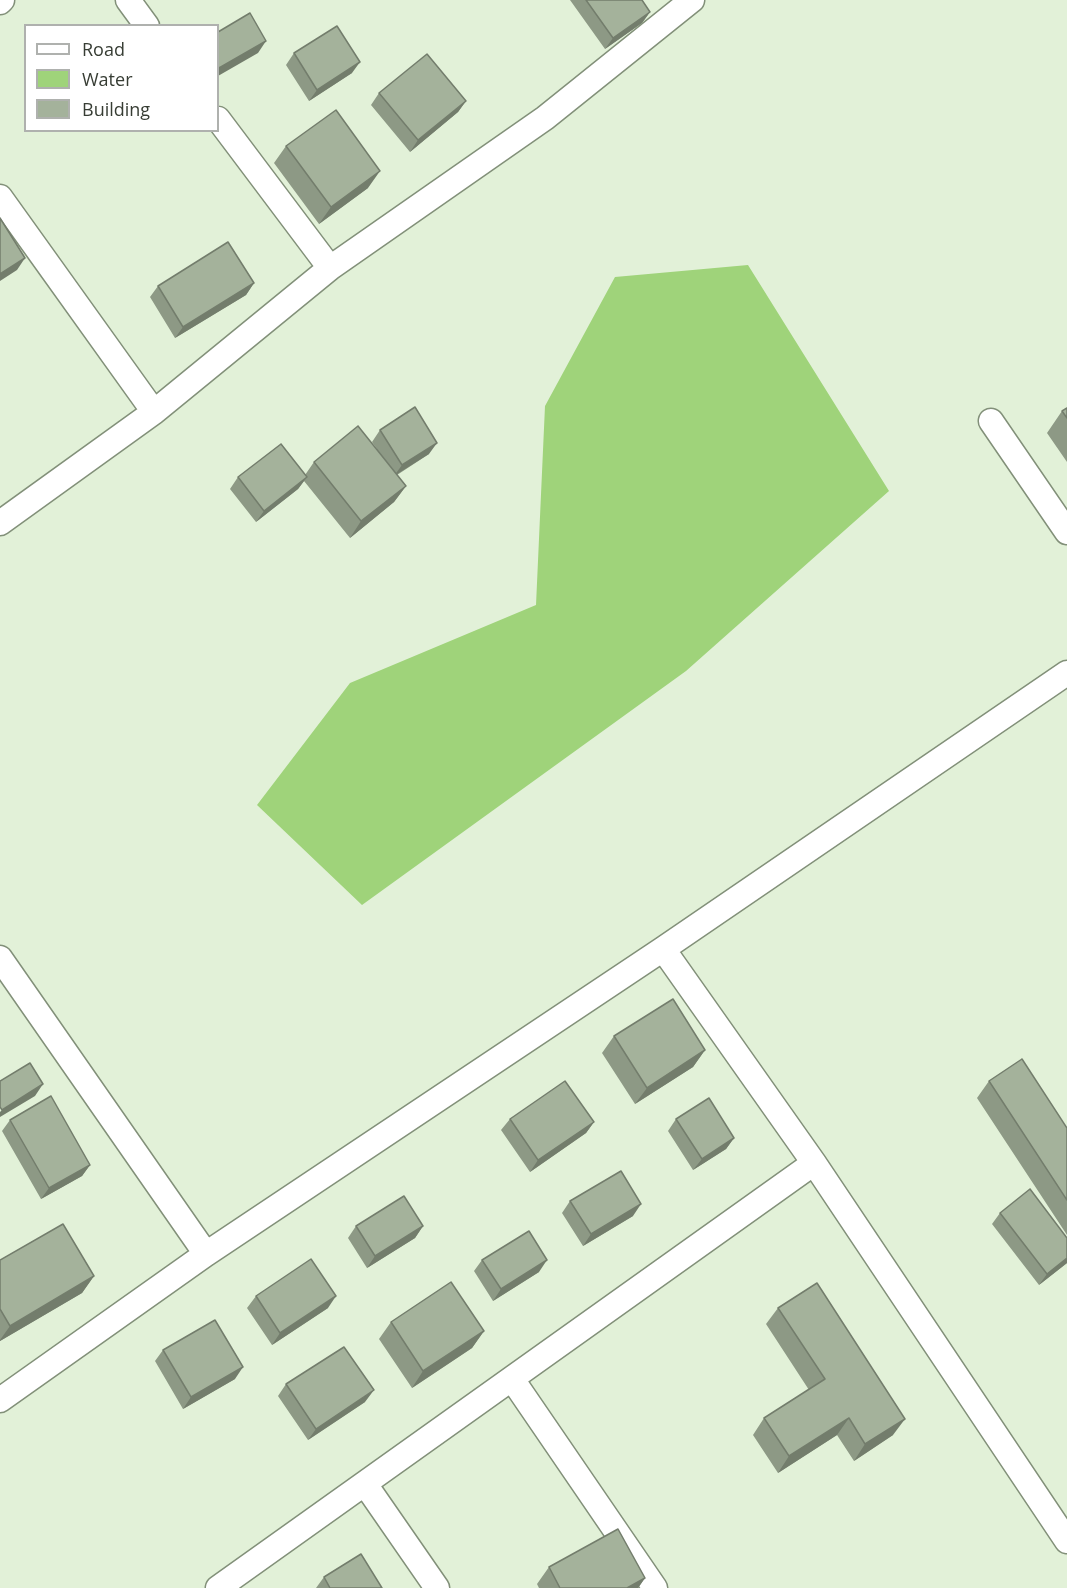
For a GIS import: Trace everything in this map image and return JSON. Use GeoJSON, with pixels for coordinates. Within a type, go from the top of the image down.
{"type":"FeatureCollection","features":[{"type":"Feature","properties":{"kind":"street"},"geometry":{"type":"LineString","coordinates":[[128,0],[146,24]]}},
{"type":"Feature","properties":{"kind":"street"},"geometry":{"type":"LineString","coordinates":[[0,523],[154,412],[330,268],[545,118],[692,0]]}},
{"type":"Feature","properties":{"kind":"street"},"geometry":{"type":"LineString","coordinates":[[219,120],[330,268]]}},
{"type":"Feature","properties":{"kind":"street"},"geometry":{"type":"LineString","coordinates":[[0,197],[154,412]]}},
{"type":"Feature","properties":{"kind":"street"},"geometry":{"type":"LineString","coordinates":[[991,421],[1067,532]]}},
{"type":"Feature","properties":{"kind":"street"},"geometry":{"type":"LineString","coordinates":[[0,1400],[206,1254],[663,949],[1067,673]]}},
{"type":"Feature","properties":{"kind":"street"},"geometry":{"type":"LineString","coordinates":[[663,949],[814,1163],[1067,1541]]}},
{"type":"Feature","properties":{"kind":"street"},"geometry":{"type":"LineString","coordinates":[[0,958],[206,1254]]}},
{"type":"Feature","properties":{"kind":"street"},"geometry":{"type":"LineString","coordinates":[[218,1588],[814,1163]]}},
{"type":"Feature","properties":{"kind":"street"},"geometry":{"type":"LineString","coordinates":[[512,1379],[655,1588]]}},
{"type":"Feature","properties":{"kind":"street"},"geometry":{"type":"LineString","coordinates":[[365,1484],[437,1588]]}},
{"type":"Feature","properties":{"kind":"water"},"geometry":{"type":"Polygon","coordinates":[[[748,265],[889,491],[686,671],[362,905],[257,805],[350,683],[536,605],[545,406],[615,277],[748,265]]]}},
{"type":"Feature","properties":{"kind":"building"},"geometry":{"type":"Polygon","coordinates":[[[586,0],[642,0],[650,12],[613,38],[586,0]]]}},
{"type":"Feature","properties":{"kind":"building"},"geometry":{"type":"Polygon","coordinates":[[[250,13],[266,41],[219,68],[219,31],[250,13]]]}},
{"type":"Feature","properties":{"kind":"building"},"geometry":{"type":"Polygon","coordinates":[[[337,26],[360,62],[317,90],[294,53],[337,26]]]}},
{"type":"Feature","properties":{"kind":"building"},"geometry":{"type":"Polygon","coordinates":[[[427,54],[466,101],[418,140],[379,93],[427,54]]]}},
{"type":"Feature","properties":{"kind":"building"},"geometry":{"type":"Polygon","coordinates":[[[336,110],[380,171],[331,207],[286,146],[336,110]]]}},
{"type":"Feature","properties":{"kind":"building"},"geometry":{"type":"Polygon","coordinates":[[[0,218],[25,258],[0,274],[0,218]]]}},
{"type":"Feature","properties":{"kind":"building"},"geometry":{"type":"Polygon","coordinates":[[[228,242],[254,283],[183,327],[158,286],[228,242]]]}},
{"type":"Feature","properties":{"kind":"building"},"geometry":{"type":"Polygon","coordinates":[[[415,407],[437,443],[402,465],[380,430],[415,407]]]}},
{"type":"Feature","properties":{"kind":"building"},"geometry":{"type":"Polygon","coordinates":[[[1067,408],[1067,418],[1062,411],[1067,408]]]}},
{"type":"Feature","properties":{"kind":"building"},"geometry":{"type":"Polygon","coordinates":[[[358,426],[406,486],[361,521],[314,462],[358,426]]]}},
{"type":"Feature","properties":{"kind":"building"},"geometry":{"type":"Polygon","coordinates":[[[281,444],[307,477],[264,511],[238,477],[281,444]]]}},
{"type":"Feature","properties":{"kind":"building"},"geometry":{"type":"Polygon","coordinates":[[[673,999],[705,1050],[647,1088],[614,1036],[673,999]]]}},
{"type":"Feature","properties":{"kind":"building"},"geometry":{"type":"Polygon","coordinates":[[[1022,1059],[1067,1128],[1067,1200],[989,1081],[1022,1059]]]}},
{"type":"Feature","properties":{"kind":"building"},"geometry":{"type":"Polygon","coordinates":[[[30,1063],[43,1084],[2,1110],[0,1081],[30,1063]]]}},
{"type":"Feature","properties":{"kind":"building"},"geometry":{"type":"Polygon","coordinates":[[[565,1081],[594,1122],[538,1160],[510,1119],[565,1081]]]}},
{"type":"Feature","properties":{"kind":"building"},"geometry":{"type":"Polygon","coordinates":[[[51,1096],[90,1165],[49,1188],[10,1120],[51,1096]]]}},
{"type":"Feature","properties":{"kind":"building"},"geometry":{"type":"Polygon","coordinates":[[[709,1098],[734,1138],[702,1159],[676,1119],[709,1098]]]}},
{"type":"Feature","properties":{"kind":"building"},"geometry":{"type":"Polygon","coordinates":[[[621,1171],[641,1204],[591,1234],[570,1201],[621,1171]]]}},
{"type":"Feature","properties":{"kind":"building"},"geometry":{"type":"Polygon","coordinates":[[[1030,1189],[1067,1238],[1067,1258],[1047,1274],[1000,1213],[1030,1189]]]}},
{"type":"Feature","properties":{"kind":"building"},"geometry":{"type":"Polygon","coordinates":[[[404,1196],[423,1226],[375,1256],[356,1226],[404,1196]]]}},
{"type":"Feature","properties":{"kind":"building"},"geometry":{"type":"Polygon","coordinates":[[[63,1224],[94,1276],[10,1326],[0,1309],[0,1260],[63,1224]]]}},
{"type":"Feature","properties":{"kind":"building"},"geometry":{"type":"Polygon","coordinates":[[[529,1231],[547,1260],[501,1289],[482,1260],[529,1231]]]}},
{"type":"Feature","properties":{"kind":"building"},"geometry":{"type":"Polygon","coordinates":[[[311,1259],[336,1296],[280,1333],[256,1296],[311,1259]]]}},
{"type":"Feature","properties":{"kind":"building"},"geometry":{"type":"Polygon","coordinates":[[[451,1282],[484,1331],[423,1371],[391,1322],[451,1282]]]}},
{"type":"Feature","properties":{"kind":"building"},"geometry":{"type":"Polygon","coordinates":[[[817,1283],[905,1419],[865,1444],[849,1418],[789,1456],[764,1418],[825,1379],[778,1308],[817,1283]]]}},
{"type":"Feature","properties":{"kind":"building"},"geometry":{"type":"Polygon","coordinates":[[[215,1320],[243,1367],[191,1397],[163,1350],[215,1320]]]}},
{"type":"Feature","properties":{"kind":"building"},"geometry":{"type":"Polygon","coordinates":[[[344,1347],[374,1390],[316,1429],[286,1384],[344,1347]]]}},
{"type":"Feature","properties":{"kind":"building"},"geometry":{"type":"Polygon","coordinates":[[[618,1529],[645,1578],[627,1588],[560,1588],[549,1567],[618,1529]]]}},
{"type":"Feature","properties":{"kind":"building"},"geometry":{"type":"Polygon","coordinates":[[[361,1554],[382,1588],[330,1588],[324,1577],[361,1554]]]}}]}
